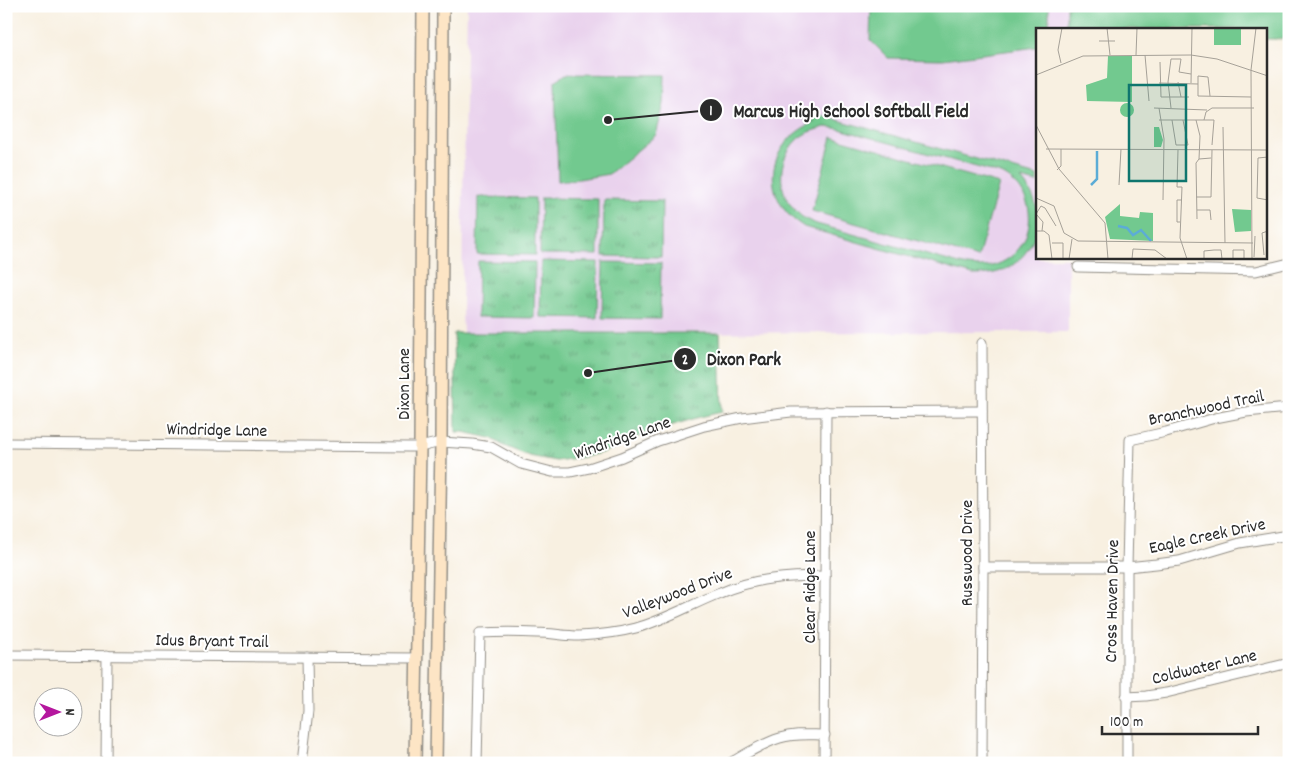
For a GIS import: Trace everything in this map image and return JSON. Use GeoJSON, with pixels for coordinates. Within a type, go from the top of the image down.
{"type":"FeatureCollection","features":[{"type":"Feature","properties":{"kind":"main road","name":"Dixon Lane"},"geometry":{"type":"LineString","coordinates":[[415,763],[420,448],[423,6]]}},
{"type":"Feature","properties":{"kind":"main road"},"geometry":{"type":"LineString","coordinates":[[436,763],[441,442],[443,6]]}},
{"type":"Feature","properties":{"kind":"street"},"geometry":{"type":"LineString","coordinates":[[1078,267],[1256,271],[1289,263]]}},
{"type":"Feature","properties":{"kind":"street","name":"Russwood Drive"},"geometry":{"type":"LineString","coordinates":[[982,343],[982,763]]}},
{"type":"Feature","properties":{"kind":"street","name":"Branchwood Trail"},"geometry":{"type":"LineString","coordinates":[[1130,440],[1215,418],[1246,412],[1289,408]]}},
{"type":"Feature","properties":{"kind":"street","name":"Clear Ridge Lane"},"geometry":{"type":"LineString","coordinates":[[824,763],[826,411]]}},
{"type":"Feature","properties":{"kind":"street","name":"Windridge Lane"},"geometry":{"type":"LineString","coordinates":[[6,443],[420,448],[441,442],[490,447],[521,464],[552,472],[570,472],[590,468],[622,457],[658,441],[704,426],[742,418],[791,412],[982,411]]}},
{"type":"Feature","properties":{"kind":"street","name":"Cross Haven Drive"},"geometry":{"type":"LineString","coordinates":[[1127,763],[1127,566],[1130,440]]}},
{"type":"Feature","properties":{"kind":"street","name":"Eagle Creek Drive"},"geometry":{"type":"LineString","coordinates":[[983,567],[1156,564],[1179,560],[1240,543],[1289,535]]}},
{"type":"Feature","properties":{"kind":"street","name":"Valleywood Drive"},"geometry":{"type":"LineString","coordinates":[[478,763],[480,633],[530,632],[577,636],[608,634],[638,628],[722,592],[748,583],[773,578],[825,576]]}},
{"type":"Feature","properties":{"kind":"street","name":"Idus Bryant Trail"},"geometry":{"type":"LineString","coordinates":[[6,655],[417,658]]}},
{"type":"Feature","properties":{"kind":"street"},"geometry":{"type":"LineString","coordinates":[[106,763],[107,655]]}},
{"type":"Feature","properties":{"kind":"street"},"geometry":{"type":"LineString","coordinates":[[302,763],[308,711],[307,657]]}},
{"type":"Feature","properties":{"kind":"street","name":"Coldwater Lane"},"geometry":{"type":"LineString","coordinates":[[1126,697],[1166,693],[1289,663]]}},
{"type":"Feature","properties":{"kind":"street"},"geometry":{"type":"LineString","coordinates":[[730,763],[781,738],[803,734],[825,735]]}},
{"type":"Feature","properties":{"kind":"shaded area"},"geometry":{"type":"Polygon","coordinates":[[[467,6],[1069,6],[1069,28],[1036,28],[1036,259],[1068,259],[1068,332],[463,333],[463,193],[467,6]]]}},
{"type":"Feature","properties":{"kind":"green space"},"geometry":{"type":"Polygon","coordinates":[[[871,6],[1049,6],[1049,28],[1036,28],[1036,47],[943,59],[888,58],[870,40],[871,6]]]}},
{"type":"Feature","properties":{"kind":"green space"},"geometry":{"type":"Polygon","coordinates":[[[1067,6],[1289,6],[1289,39],[1268,39],[1268,28],[1067,28],[1067,6]]]}},
{"type":"Feature","properties":{"kind":"green space"},"geometry":{"type":"Polygon","coordinates":[[[566,74],[665,75],[664,104],[656,135],[609,174],[558,181],[555,81],[566,74]]]}},
{"type":"Feature","properties":{"kind":"green space"},"geometry":{"type":"Polygon","coordinates":[[[799,109],[1036,176],[1036,183],[1021,179],[1033,196],[1036,206],[1036,230],[1028,249],[1013,265],[1004,270],[989,274],[973,275],[804,227],[784,209],[777,196],[774,170],[777,158],[783,147],[802,128],[815,122],[797,117],[799,109]],[[825,127],[809,132],[792,145],[783,164],[782,184],[790,204],[803,218],[817,224],[967,266],[987,267],[1011,257],[1020,247],[1026,235],[1029,222],[1029,209],[1017,185],[998,173],[835,128],[825,127]]]}},
{"type":"Feature","properties":{"kind":"green space"},"geometry":{"type":"Polygon","coordinates":[[[832,137],[999,184],[978,258],[812,211],[832,137]]]}},
{"type":"Feature","properties":{"kind":"green space"},"geometry":{"type":"Polygon","coordinates":[[[478,197],[535,198],[535,255],[477,254],[478,197]]]}},
{"type":"Feature","properties":{"kind":"green space"},"geometry":{"type":"Polygon","coordinates":[[[541,198],[598,199],[598,255],[540,254],[541,198]]]}},
{"type":"Feature","properties":{"kind":"green space"},"geometry":{"type":"Polygon","coordinates":[[[604,200],[662,201],[661,257],[603,256],[604,200]]]}},
{"type":"Feature","properties":{"kind":"green space"},"geometry":{"type":"Polygon","coordinates":[[[478,261],[535,262],[534,318],[477,317],[478,261]]]}},
{"type":"Feature","properties":{"kind":"green space"},"geometry":{"type":"Polygon","coordinates":[[[541,261],[598,262],[597,318],[540,317],[541,261]]]}},
{"type":"Feature","properties":{"kind":"green space"},"geometry":{"type":"Polygon","coordinates":[[[603,262],[661,263],[660,319],[602,318],[603,262]]]}},
{"type":"Feature","properties":{"kind":"green space"},"geometry":{"type":"Polygon","coordinates":[[[454,333],[720,333],[722,412],[646,433],[605,452],[584,457],[556,461],[529,456],[504,446],[491,438],[456,432],[454,333]]]}},
{"type":"Feature","properties":{"kind":"place","name":"Marcus High School Softball Field"},"geometry":{"type":"Point","coordinates":[608,120]}},
{"type":"Feature","properties":{"kind":"place","name":"Dixon Park"},"geometry":{"type":"Point","coordinates":[588,373]}}]}
